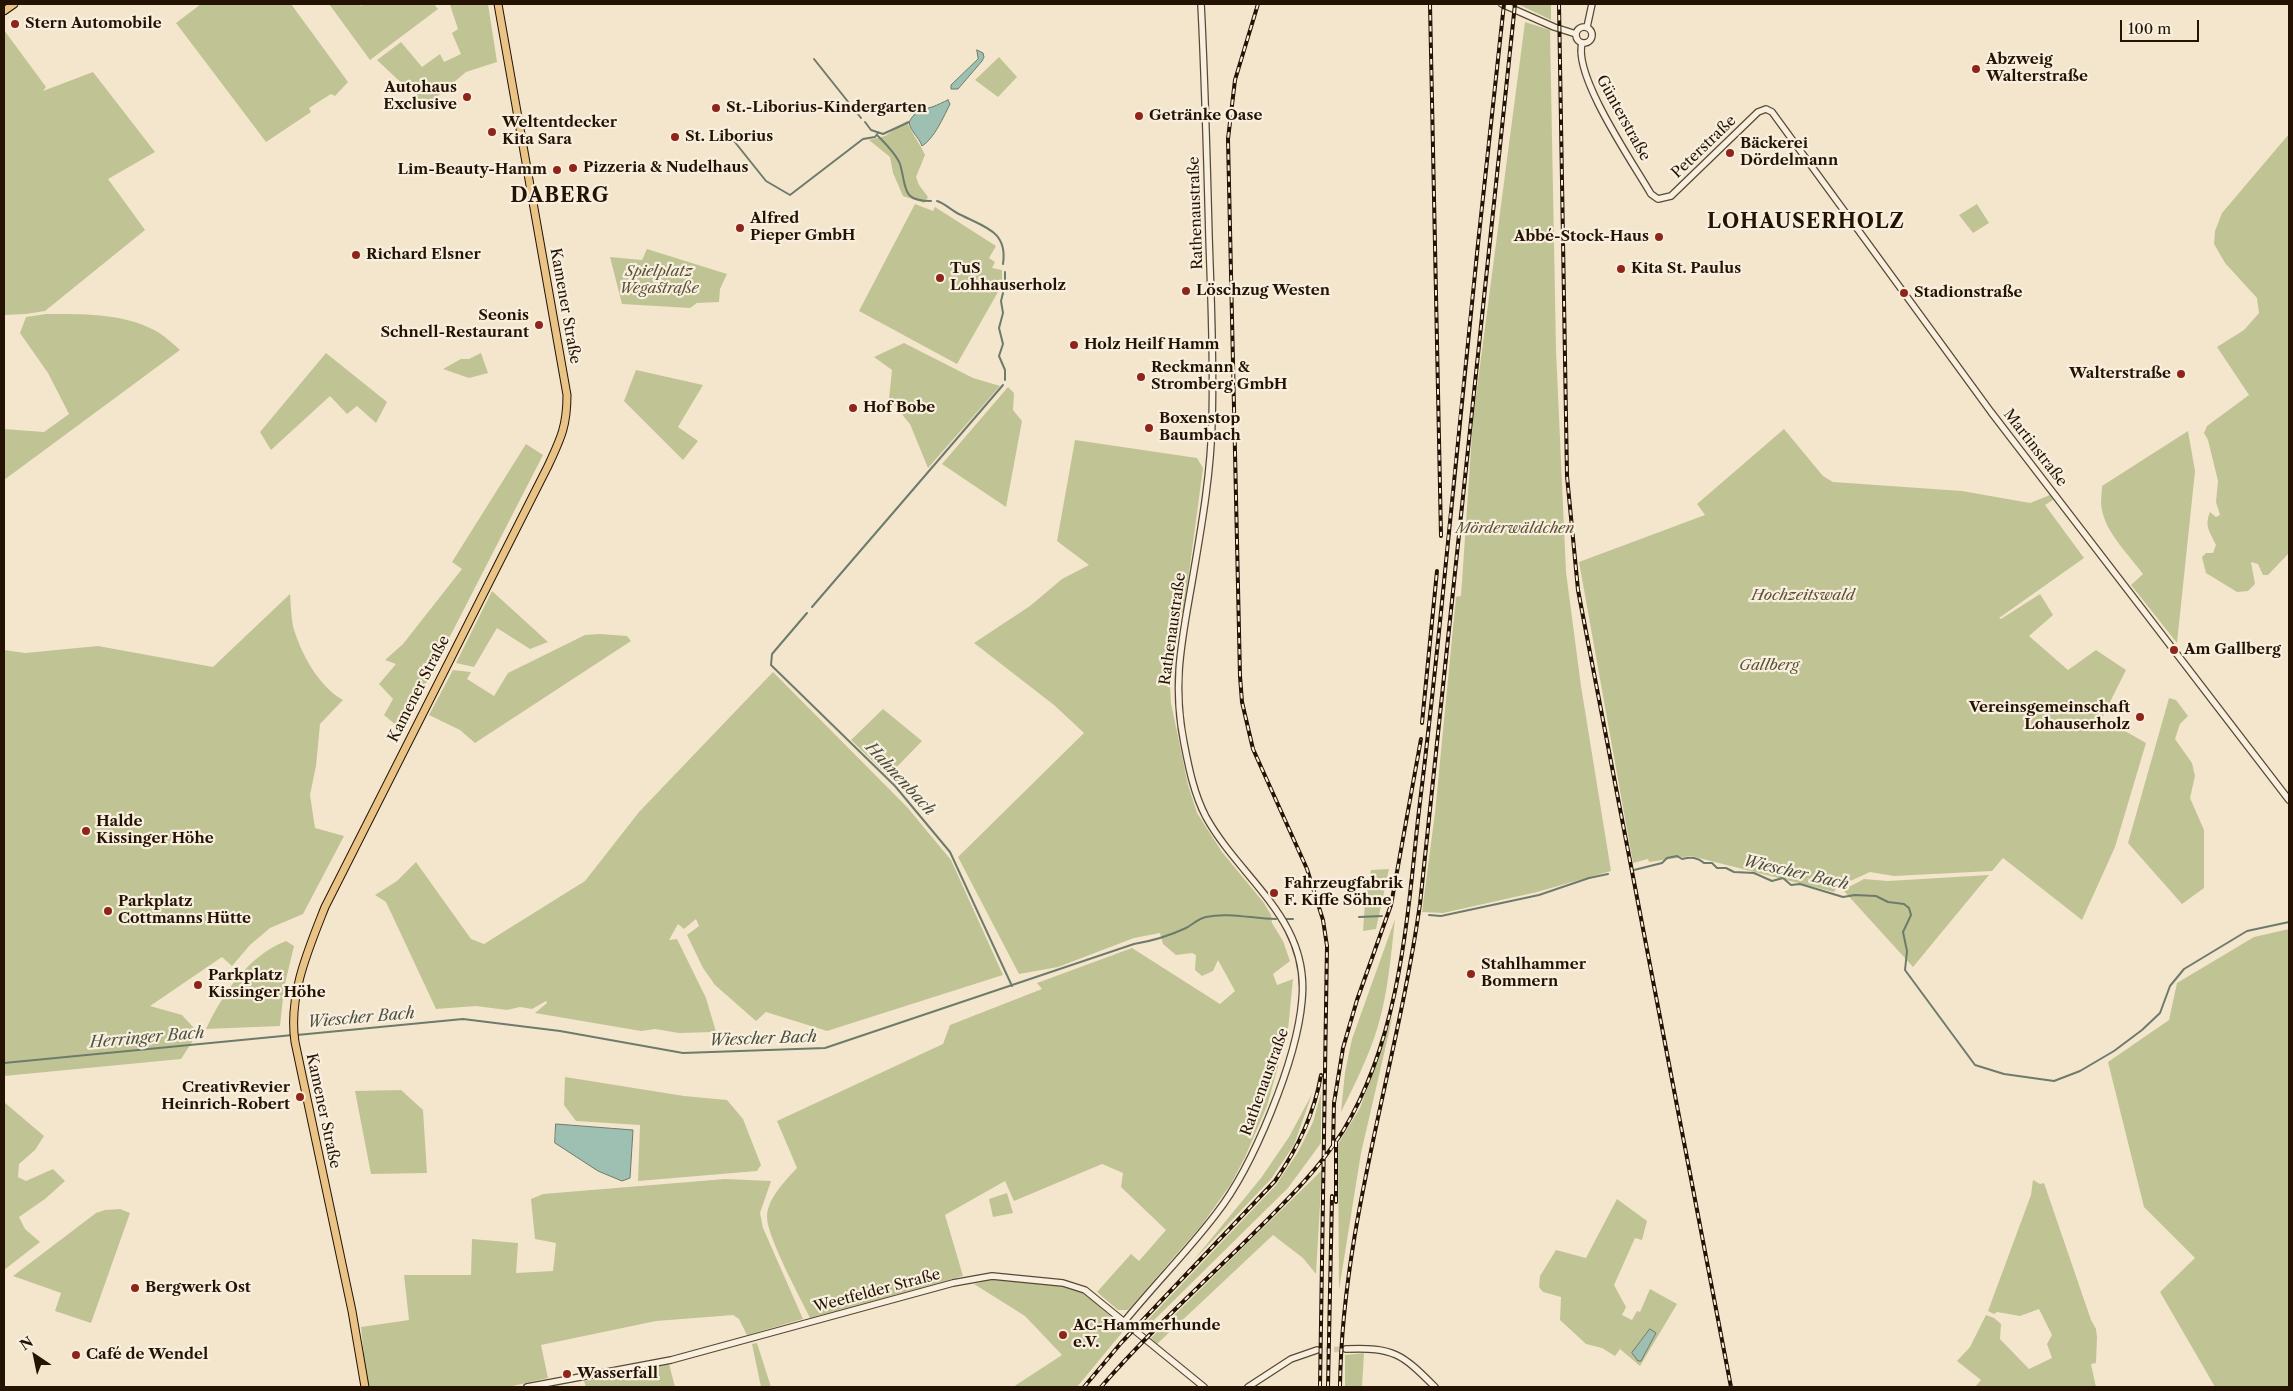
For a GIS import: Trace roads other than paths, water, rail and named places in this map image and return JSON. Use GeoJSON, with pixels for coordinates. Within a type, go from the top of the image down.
{"type":"FeatureCollection","features":[{"type":"Feature","properties":{"kind":"main road"},"geometry":{"type":"LineString","coordinates":[[4,11],[14,4]]}},
{"type":"Feature","properties":{"kind":"main road","name":"Kamener Straße"},"geometry":{"type":"LineString","coordinates":[[365,1387],[351,1306],[295,1042],[293,1025],[298,985],[324,907],[548,466],[565,428],[567,395],[498,4]]}},
{"type":"Feature","properties":{"kind":"street","name":"Rathenaustraße"},"geometry":{"type":"LineString","coordinates":[[1124,1322],[1216,1214],[1244,1169],[1278,1093],[1295,1039],[1302,1000],[1302,966],[1290,932],[1266,895],[1219,836],[1199,802],[1192,781],[1178,713],[1177,690],[1180,655],[1204,502],[1212,421],[1211,293],[1201,4]]}},
{"type":"Feature","properties":{"kind":"street"},"geometry":{"type":"LineString","coordinates":[[1502,4],[1554,27],[1576,34]]}},
{"type":"Feature","properties":{"kind":"street"},"geometry":{"type":"LineString","coordinates":[[1582,43],[1578,41],[1576,34],[1579,28],[1587,27],[1592,4]]}},
{"type":"Feature","properties":{"kind":"street","name":"Günterstraße"},"geometry":{"type":"LineString","coordinates":[[1587,27],[1592,33],[1592,38],[1588,42],[1582,43],[1580,56],[1590,88],[1649,190],[1658,199]]}},
{"type":"Feature","properties":{"kind":"street","name":"Peterstraße"},"geometry":{"type":"LineString","coordinates":[[1658,199],[1670,196],[1758,112],[1766,109]]}},
{"type":"Feature","properties":{"kind":"street","name":"Martinstraße"},"geometry":{"type":"LineString","coordinates":[[1766,109],[1772,112],[1814,168],[2002,426],[2289,800]]}},
{"type":"Feature","properties":{"kind":"street","name":"Weetfelder Straße"},"geometry":{"type":"LineString","coordinates":[[527,1387],[671,1360],[954,1283],[992,1276],[1076,1286],[1096,1298],[1204,1387]]}},
{"type":"Feature","properties":{"kind":"street"},"geometry":{"type":"LineString","coordinates":[[1346,1349],[1378,1349],[1395,1353],[1411,1364],[1435,1387]]}},
{"type":"Feature","properties":{"kind":"street"},"geometry":{"type":"LineString","coordinates":[[1248,1387],[1291,1359],[1317,1350]]}},
{"type":"Feature","properties":{"kind":"waterway"},"geometry":{"type":"LineString","coordinates":[[814,59],[861,118]]}},
{"type":"Feature","properties":{"kind":"waterway"},"geometry":{"type":"LineString","coordinates":[[865,122],[871,130],[883,134],[909,122]]}},
{"type":"Feature","properties":{"kind":"waterway"},"geometry":{"type":"LineString","coordinates":[[726,131],[766,181],[790,195],[863,139],[875,137],[878,133]]}},
{"type":"Feature","properties":{"kind":"waterway","name":"Hahnenbach"},"geometry":{"type":"LineString","coordinates":[[878,136],[898,160],[905,186],[910,196],[914,199],[931,201]]}},
{"type":"Feature","properties":{"kind":"waterway","name":"Hahnenbach"},"geometry":{"type":"LineString","coordinates":[[937,201],[986,227],[998,237],[1004,253],[1003,264]]}},
{"type":"Feature","properties":{"kind":"waterway","name":"Hahnenbach"},"geometry":{"type":"LineString","coordinates":[[1005,272],[1005,285],[1001,301],[1003,313],[999,328],[1003,344],[999,356],[1005,370],[1005,380]]}},
{"type":"Feature","properties":{"kind":"waterway","name":"Hahnenbach"},"geometry":{"type":"LineString","coordinates":[[812,607],[1003,385]]}},
{"type":"Feature","properties":{"kind":"waterway","name":"Hahnenbach"},"geometry":{"type":"LineString","coordinates":[[807,613],[772,654],[771,665],[895,786],[950,852],[1012,986]]}},
{"type":"Feature","properties":{"kind":"waterway","name":"Wiescher Bach"},"geometry":{"type":"LineString","coordinates":[[1634,870],[1662,863],[1667,858],[1677,856],[1682,859],[1694,858],[1704,863],[1712,863],[1717,868],[1726,868],[1734,872],[1754,873],[1772,881],[1783,878],[1791,885],[1800,884],[1843,897],[1855,895],[1876,896],[1888,902],[1904,904],[1909,908],[1911,915],[1903,932],[1907,951],[1905,970],[1975,1065],[2004,1074],[2054,1081],[2080,1071],[2114,1051],[2142,1030],[2160,1013],[2170,986],[2184,969],[2247,931],[2289,922]]}},
{"type":"Feature","properties":{"kind":"waterway","name":"Wiescher Bach"},"geometry":{"type":"LineString","coordinates":[[1429,915],[1441,916],[1539,895],[1589,878],[1608,874]]}},
{"type":"Feature","properties":{"kind":"waterway","name":"Wiescher Bach"},"geometry":{"type":"LineString","coordinates":[[297,1035],[463,1019],[560,1031],[683,1053],[825,1048],[1134,944],[1167,936],[1203,918],[1232,915],[1276,919]]}},
{"type":"Feature","properties":{"kind":"waterway","name":"Wiescher Bach"},"geometry":{"type":"LineString","coordinates":[[1359,917],[1382,916]]}},
{"type":"Feature","properties":{"kind":"waterway","name":"Wiescher Bach"},"geometry":{"type":"LineString","coordinates":[[1286,919],[1293,919]]}},
{"type":"Feature","properties":{"kind":"waterway","name":"Herringer Bach"},"geometry":{"type":"LineString","coordinates":[[4,1063],[293,1035]]}},
{"type":"Feature","properties":{"kind":"tunnel"},"geometry":{"type":"LineString","coordinates":[[1317,1350],[1346,1349]]}},
{"type":"Feature","properties":{"kind":"railway"},"geometry":{"type":"LineString","coordinates":[[1258,4],[1235,80],[1228,139],[1240,676],[1242,702],[1253,749],[1307,869],[1323,920],[1327,946],[1320,1387]]}},
{"type":"Feature","properties":{"kind":"railway"},"geometry":{"type":"LineString","coordinates":[[1430,4],[1441,536]]}},
{"type":"Feature","properties":{"kind":"railway"},"geometry":{"type":"LineString","coordinates":[[1101,1387],[1155,1329],[1249,1238],[1311,1174],[1343,1131],[1362,1095],[1377,1058],[1397,980],[1410,899],[1504,4]]}},
{"type":"Feature","properties":{"kind":"railway"},"geometry":{"type":"LineString","coordinates":[[1340,1387],[1343,1326],[1350,1265],[1360,1205],[1410,965],[1420,904],[1515,4]]}},
{"type":"Feature","properties":{"kind":"railway"},"geometry":{"type":"LineString","coordinates":[[1559,4],[1567,476],[1578,590],[1731,1387]]}},
{"type":"Feature","properties":{"kind":"railway"},"geometry":{"type":"LineString","coordinates":[[1422,723],[1437,571]]}},
{"type":"Feature","properties":{"kind":"railway"},"geometry":{"type":"LineString","coordinates":[[1333,1146],[1334,1103],[1343,1048],[1357,1000],[1391,905],[1421,739]]}},
{"type":"Feature","properties":{"kind":"railway"},"geometry":{"type":"LineString","coordinates":[[1084,1387],[1121,1343],[1275,1181],[1304,1131],[1314,1104],[1321,1075]]}},
{"type":"Feature","properties":{"kind":"railway"},"geometry":{"type":"LineString","coordinates":[[1336,1140],[1336,1202]]}},
{"type":"Feature","properties":{"kind":"railway"},"geometry":{"type":"LineString","coordinates":[[1328,1387],[1332,1196]]}},
{"type":"Feature","properties":{"kind":"place","name":"Stern Automobile"},"geometry":{"type":"Point","coordinates":[15,24]}},
{"type":"Feature","properties":{"kind":"place","name":"Abzweig Walterstraße"},"geometry":{"type":"Point","coordinates":[1976,69]}},
{"type":"Feature","properties":{"kind":"place","name":"Autohaus Exclusive"},"geometry":{"type":"Point","coordinates":[467,97]}},
{"type":"Feature","properties":{"kind":"place","name":"St.-Liborius-Kindergarten"},"geometry":{"type":"Point","coordinates":[716,108]}},
{"type":"Feature","properties":{"kind":"place","name":"Getränke Oase"},"geometry":{"type":"Point","coordinates":[1139,116]}},
{"type":"Feature","properties":{"kind":"place","name":"Weltentdecker Kita Sara"},"geometry":{"type":"Point","coordinates":[492,132]}},
{"type":"Feature","properties":{"kind":"place","name":"St. Liborius"},"geometry":{"type":"Point","coordinates":[675,137]}},
{"type":"Feature","properties":{"kind":"place","name":"Bäckerei Dördelmann"},"geometry":{"type":"Point","coordinates":[1730,153]}},
{"type":"Feature","properties":{"kind":"place","name":"Pizzeria & Nudelhaus"},"geometry":{"type":"Point","coordinates":[573,168]}},
{"type":"Feature","properties":{"kind":"place","name":"Lim-Beauty-Hamm"},"geometry":{"type":"Point","coordinates":[557,170]}},
{"type":"Feature","properties":{"kind":"place","name":"Alfred Pieper GmbH"},"geometry":{"type":"Point","coordinates":[740,228]}},
{"type":"Feature","properties":{"kind":"place","name":"Abbé-Stock-Haus"},"geometry":{"type":"Point","coordinates":[1659,237]}},
{"type":"Feature","properties":{"kind":"place","name":"Richard Elsner"},"geometry":{"type":"Point","coordinates":[356,255]}},
{"type":"Feature","properties":{"kind":"place","name":"Kita St. Paulus"},"geometry":{"type":"Point","coordinates":[1621,269]}},
{"type":"Feature","properties":{"kind":"place","name":"TuS Lohhauserholz"},"geometry":{"type":"Point","coordinates":[940,278]}},
{"type":"Feature","properties":{"kind":"place","name":"Löschzug Westen"},"geometry":{"type":"Point","coordinates":[1186,291]}},
{"type":"Feature","properties":{"kind":"place","name":"Stadionstraße"},"geometry":{"type":"Point","coordinates":[1904,293]}},
{"type":"Feature","properties":{"kind":"place","name":"Seonis Schnell-Restaurant"},"geometry":{"type":"Point","coordinates":[539,325]}},
{"type":"Feature","properties":{"kind":"place","name":"Holz Heilf Hamm"},"geometry":{"type":"Point","coordinates":[1074,345]}},
{"type":"Feature","properties":{"kind":"place","name":"Walterstraße"},"geometry":{"type":"Point","coordinates":[2181,374]}},
{"type":"Feature","properties":{"kind":"place","name":"Reckmann & Stromberg GmbH"},"geometry":{"type":"Point","coordinates":[1141,377]}},
{"type":"Feature","properties":{"kind":"place","name":"Hof Bobe"},"geometry":{"type":"Point","coordinates":[853,408]}},
{"type":"Feature","properties":{"kind":"place","name":"Boxenstop Baumbach"},"geometry":{"type":"Point","coordinates":[1149,428]}},
{"type":"Feature","properties":{"kind":"place","name":"Am Gallberg"},"geometry":{"type":"Point","coordinates":[2174,650]}},
{"type":"Feature","properties":{"kind":"place","name":"Vereinsgemeinschaft Lohauserholz"},"geometry":{"type":"Point","coordinates":[2140,717]}},
{"type":"Feature","properties":{"kind":"place","name":"Halde Kissinger Höhe"},"geometry":{"type":"Point","coordinates":[86,831]}},
{"type":"Feature","properties":{"kind":"place","name":"Fahrzeugfabrik F. Kiffe Söhne"},"geometry":{"type":"Point","coordinates":[1274,893]}},
{"type":"Feature","properties":{"kind":"place","name":"Parkplatz Cottmanns Hütte"},"geometry":{"type":"Point","coordinates":[108,911]}},
{"type":"Feature","properties":{"kind":"place","name":"Stahlhammer Bommern"},"geometry":{"type":"Point","coordinates":[1471,974]}},
{"type":"Feature","properties":{"kind":"place","name":"Parkplatz Kissinger Höhe"},"geometry":{"type":"Point","coordinates":[198,985]}},
{"type":"Feature","properties":{"kind":"place","name":"CreativRevier Heinrich-Robert"},"geometry":{"type":"Point","coordinates":[300,1097]}},
{"type":"Feature","properties":{"kind":"place","name":"Bergwerk Ost"},"geometry":{"type":"Point","coordinates":[135,1288]}},
{"type":"Feature","properties":{"kind":"place","name":"AC-Hammerhunde e.V."},"geometry":{"type":"Point","coordinates":[1063,1335]}},
{"type":"Feature","properties":{"kind":"place","name":"Café de Wendel"},"geometry":{"type":"Point","coordinates":[76,1355]}},
{"type":"Feature","properties":{"kind":"place","name":"Wasserfall"},"geometry":{"type":"Point","coordinates":[567,1374]}},
{"type":"Feature","properties":{"kind":"district","name":"DABERG"},"geometry":{"type":"Point","coordinates":[560,196]}},
{"type":"Feature","properties":{"kind":"district","name":"LOHAUSERHOLZ"},"geometry":{"type":"Point","coordinates":[1806,222]}},
{"type":"Feature","properties":{"kind":"park label","name":"Spielplatz Wegastraße"},"geometry":{"type":"Point","coordinates":[659,280]}},
{"type":"Feature","properties":{"kind":"park label","name":"Mörderwäldchen"},"geometry":{"type":"Point","coordinates":[1515,529]}},
{"type":"Feature","properties":{"kind":"park label","name":"Hochzeitswald"},"geometry":{"type":"Point","coordinates":[1803,596]}},
{"type":"Feature","properties":{"kind":"park label","name":"Gallberg"},"geometry":{"type":"Point","coordinates":[1769,666]}}]}
